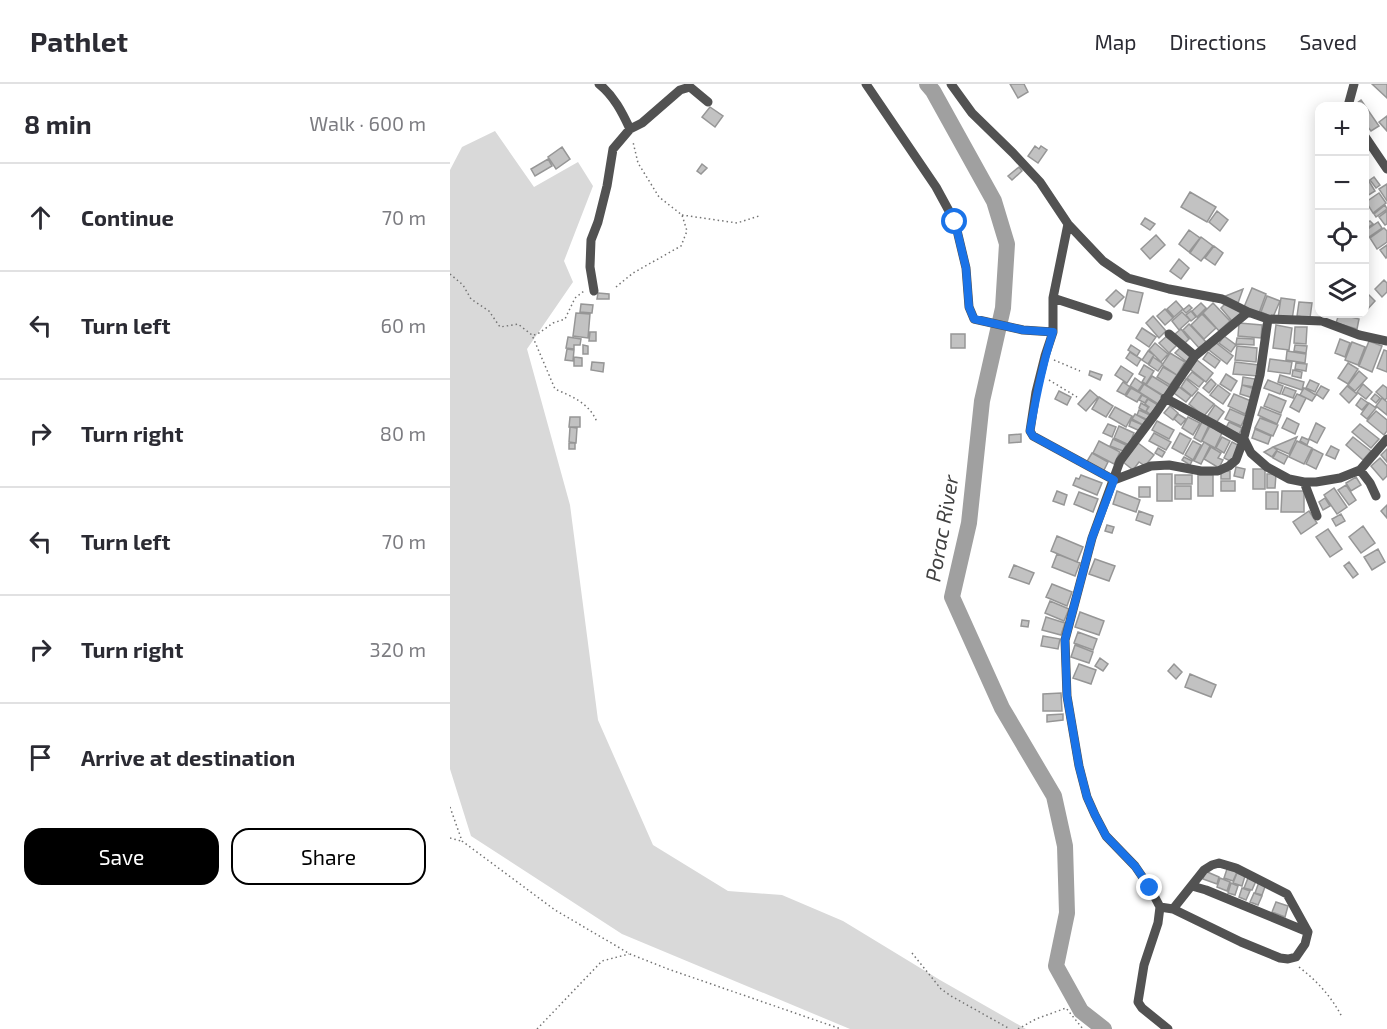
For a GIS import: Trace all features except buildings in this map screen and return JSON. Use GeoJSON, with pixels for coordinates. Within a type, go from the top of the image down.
{"type":"FeatureCollection","features":[{"type":"Feature","properties":{"kind":"street"},"geometry":{"type":"LineString","coordinates":[[599,84],[622,110],[630,129]]}},
{"type":"Feature","properties":{"kind":"street"},"geometry":{"type":"LineString","coordinates":[[866,84],[936,187],[955,222],[966,268],[969,307],[974,319],[1023,330],[1053,332]]}},
{"type":"Feature","properties":{"kind":"street"},"geometry":{"type":"LineString","coordinates":[[951,84],[972,113],[1040,182],[1068,224],[1103,261],[1128,278],[1222,299],[1268,319],[1315,317]]}},
{"type":"Feature","properties":{"kind":"street"},"geometry":{"type":"LineString","coordinates":[[1349,102],[1354,84]]}},
{"type":"Feature","properties":{"kind":"street"},"geometry":{"type":"LineString","coordinates":[[594,291],[590,267],[591,240],[607,186],[613,149],[630,129],[642,123],[680,90],[690,87],[708,102]]}},
{"type":"Feature","properties":{"kind":"street"},"geometry":{"type":"LineString","coordinates":[[1369,141],[1387,169]]}},
{"type":"Feature","properties":{"kind":"street"},"geometry":{"type":"LineString","coordinates":[[1068,224],[1053,298],[1053,332],[1036,392],[1030,431],[1033,436],[1114,480],[1151,466],[1169,465],[1201,471],[1218,471],[1236,460],[1244,440],[1260,375],[1268,319]]}},
{"type":"Feature","properties":{"kind":"street"},"geometry":{"type":"LineString","coordinates":[[1053,298],[1108,316]]}},
{"type":"Feature","properties":{"kind":"street"},"geometry":{"type":"LineString","coordinates":[[1168,1029],[1138,1002],[1144,965],[1158,923],[1160,907],[1135,866],[1106,836],[1087,797],[1079,766],[1067,696],[1065,640],[1092,538],[1120,461],[1195,356],[1248,312]]}},
{"type":"Feature","properties":{"kind":"street"},"geometry":{"type":"LineString","coordinates":[[1326,318],[1359,335],[1387,341]]}},
{"type":"Feature","properties":{"kind":"street"},"geometry":{"type":"LineString","coordinates":[[1169,334],[1195,356]]}},
{"type":"Feature","properties":{"kind":"street"},"geometry":{"type":"LineString","coordinates":[[1165,398],[1244,440],[1251,453],[1267,467],[1289,479],[1304,482],[1340,478],[1360,470],[1387,439]]}},
{"type":"Feature","properties":{"kind":"street"},"geometry":{"type":"LineString","coordinates":[[1360,470],[1376,496]]}},
{"type":"Feature","properties":{"kind":"street"},"geometry":{"type":"LineString","coordinates":[[1304,482],[1317,516]]}},
{"type":"Feature","properties":{"kind":"street"},"geometry":{"type":"LineString","coordinates":[[1160,907],[1173,909],[1240,942],[1280,958],[1296,957],[1305,944],[1308,932],[1287,894],[1236,868],[1219,863],[1204,870],[1173,909]]}},
{"type":"Feature","properties":{"kind":"street"},"geometry":{"type":"LineString","coordinates":[[1192,886],[1308,932]]}},
{"type":"Feature","properties":{"kind":"path"},"geometry":{"type":"LineString","coordinates":[[630,129],[638,163],[659,197],[682,215],[737,223],[759,216]]}},
{"type":"Feature","properties":{"kind":"path"},"geometry":{"type":"LineString","coordinates":[[616,287],[633,273],[681,246],[687,231],[682,215]]}},
{"type":"Feature","properties":{"kind":"path"},"geometry":{"type":"LineString","coordinates":[[450,274],[463,285],[471,299],[489,311],[500,327],[519,324],[532,335],[555,388],[574,397],[592,411],[597,422]]}},
{"type":"Feature","properties":{"kind":"path"},"geometry":{"type":"LineString","coordinates":[[532,335],[565,319],[575,298],[584,291],[594,291]]}},
{"type":"Feature","properties":{"kind":"path"},"geometry":{"type":"LineString","coordinates":[[1045,356],[1080,371]]}},
{"type":"Feature","properties":{"kind":"path"},"geometry":{"type":"LineString","coordinates":[[1041,375],[1077,397]]}},
{"type":"Feature","properties":{"kind":"path"},"geometry":{"type":"LineString","coordinates":[[450,807],[462,841]]}},
{"type":"Feature","properties":{"kind":"path"},"geometry":{"type":"LineString","coordinates":[[450,838],[462,841],[555,910],[630,954],[841,1029]]}},
{"type":"Feature","properties":{"kind":"path"},"geometry":{"type":"LineString","coordinates":[[912,953],[941,988],[951,996],[1010,1029]]}},
{"type":"Feature","properties":{"kind":"path"},"geometry":{"type":"LineString","coordinates":[[537,1029],[602,962],[630,954]]}},
{"type":"Feature","properties":{"kind":"path"},"geometry":{"type":"LineString","coordinates":[[1288,959],[1320,985],[1342,1017]]}},
{"type":"Feature","properties":{"kind":"path"},"geometry":{"type":"LineString","coordinates":[[1018,1029],[1036,1019],[1066,1008],[1083,1029]]}},
{"type":"Feature","properties":{"kind":"shaded area"},"geometry":{"type":"Polygon","coordinates":[[[495,131],[534,187],[578,162],[593,186],[564,261],[573,282],[527,349],[570,505],[598,720],[653,845],[728,891],[782,895],[843,921],[1026,1029],[850,1029],[622,934],[471,836],[450,769],[450,170],[462,147],[495,131]]]}},
{"type":"Feature","properties":{"kind":"waterway","name":"Porac River"},"geometry":{"type":"LineString","coordinates":[[927,84],[994,201],[1007,244],[1003,308],[982,401],[969,523],[952,597],[1002,708],[1054,796],[1065,846],[1067,913],[1056,966],[1081,1011],[1104,1029]]}},
{"type":"Feature","properties":{"kind":"route"},"geometry":{"type":"LineString","coordinates":[[955,222],[966,268],[969,307],[974,319],[1023,330],[1053,332],[1036,392],[1030,431],[1033,436],[1114,480],[1092,538],[1065,640],[1067,696],[1079,766],[1087,797],[1106,836],[1135,866],[1150,888]]}}]}
